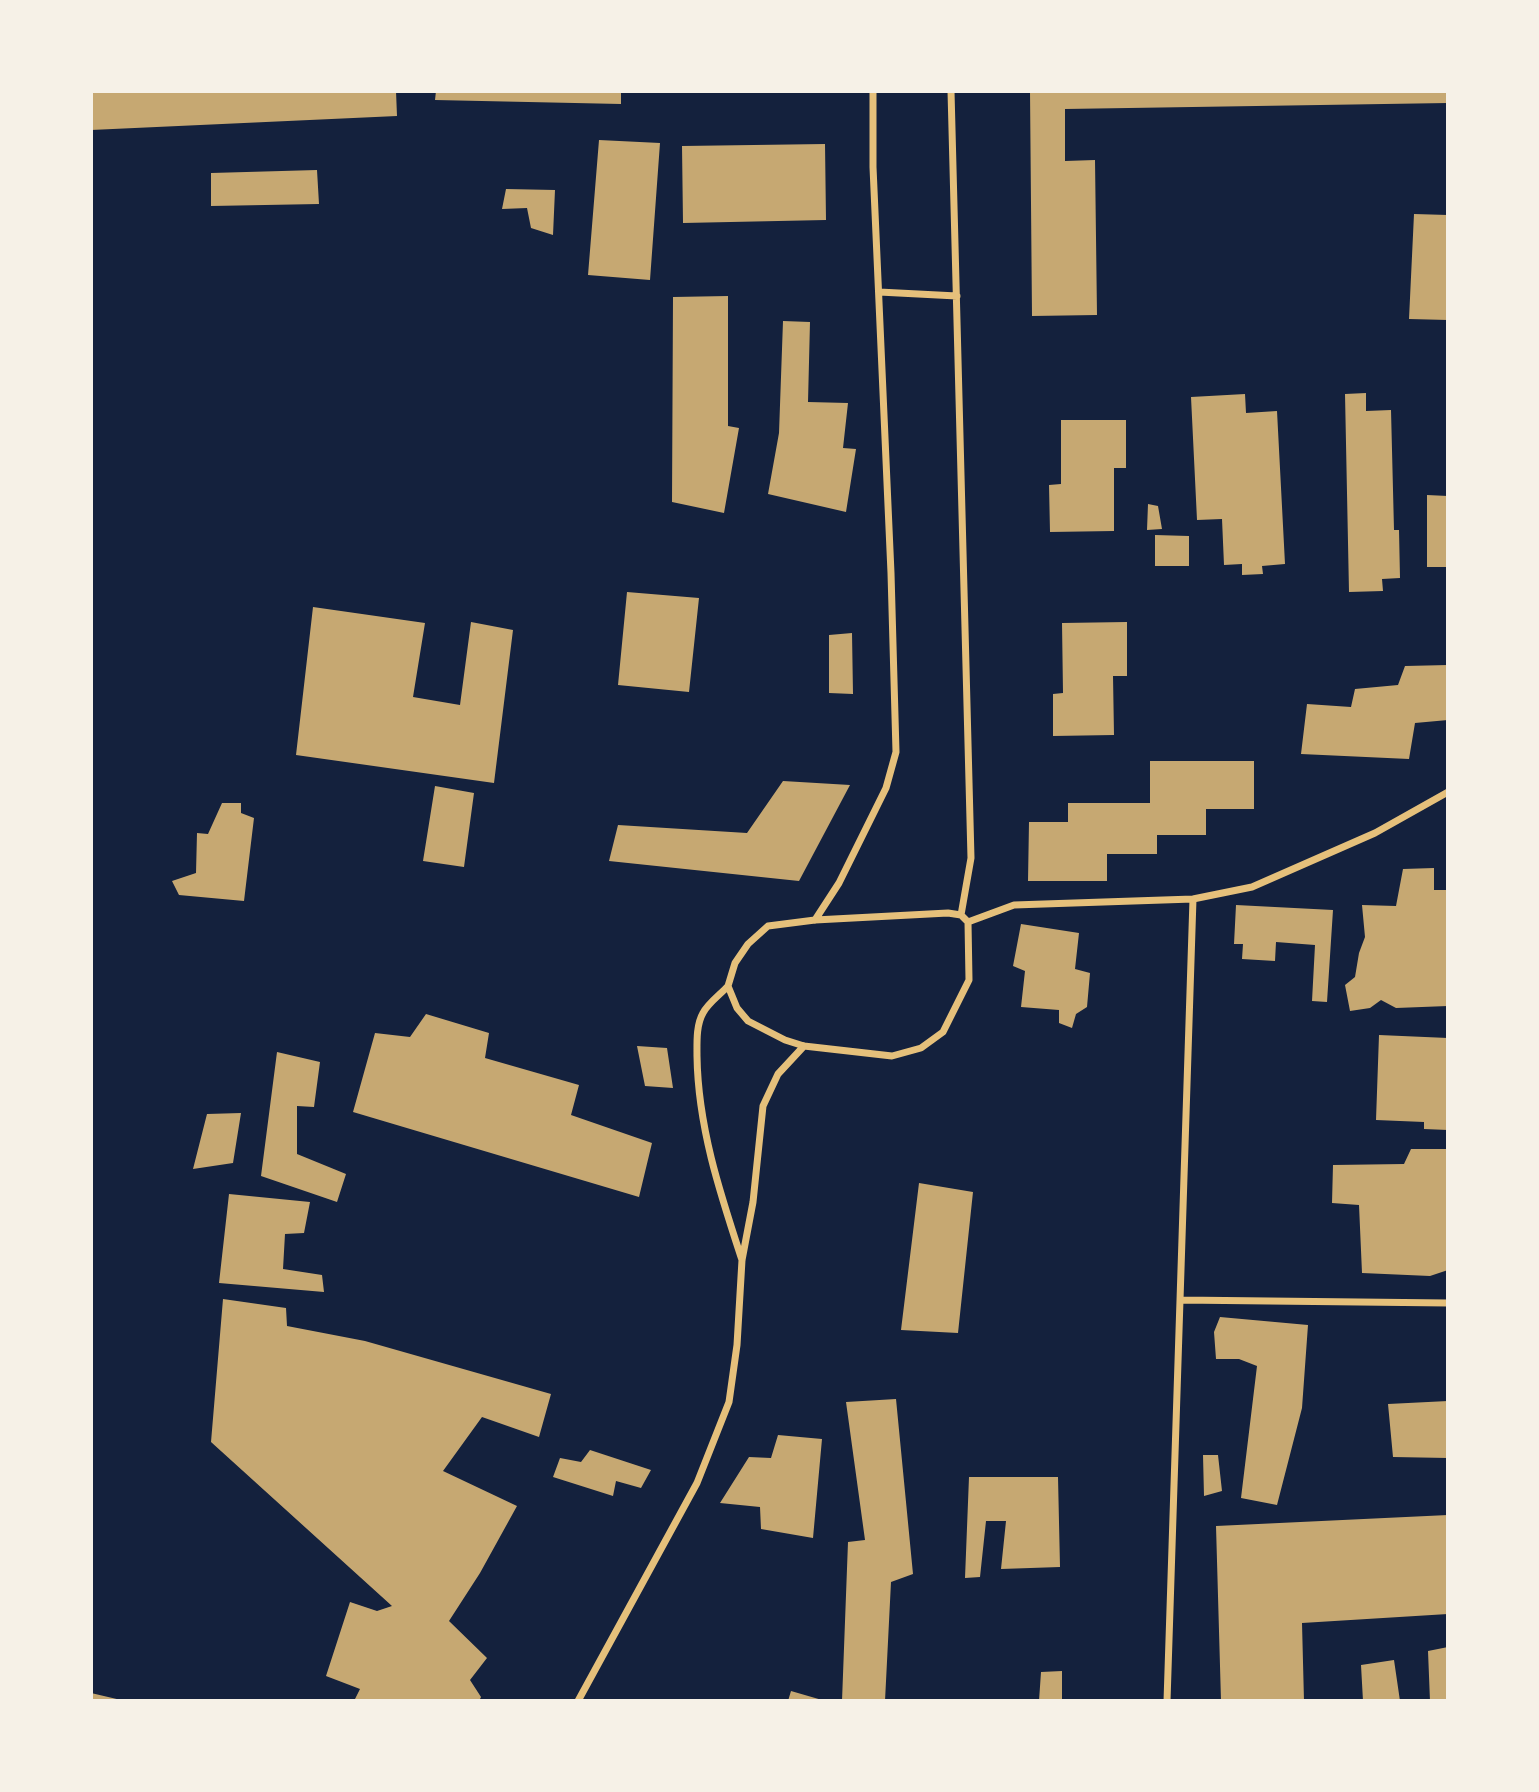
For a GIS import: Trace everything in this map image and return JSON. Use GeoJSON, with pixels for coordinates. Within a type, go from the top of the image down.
{"type":"FeatureCollection","features":[{"type":"Feature","properties":{"kind":"street"},"geometry":{"type":"LineString","coordinates":[[815,919],[839,883],[886,788],[896,752],[873,167],[873,91]]}},
{"type":"Feature","properties":{"kind":"street"},"geometry":{"type":"LineString","coordinates":[[951,91],[971,858],[961,915]]}},
{"type":"Feature","properties":{"kind":"street"},"geometry":{"type":"LineString","coordinates":[[879,292],[957,296]]}},
{"type":"Feature","properties":{"kind":"street"},"geometry":{"type":"LineString","coordinates":[[968,922],[1014,905],[1193,899],[1252,887],[1375,833],[1448,792]]}},
{"type":"Feature","properties":{"kind":"street"},"geometry":{"type":"LineString","coordinates":[[1167,1701],[1193,899]]}},
{"type":"Feature","properties":{"kind":"street"},"geometry":{"type":"LineString","coordinates":[[728,986],[737,1008],[748,1021],[785,1040],[804,1046],[892,1056],[921,1048],[943,1032],[969,980],[968,922],[961,915],[914,914],[815,919],[768,926],[748,944],[735,963],[728,986],[702,1014],[697,1038],[703,1125],[742,1260]]}},
{"type":"Feature","properties":{"kind":"street"},"geometry":{"type":"LineString","coordinates":[[578,1701],[697,1483],[729,1402],[737,1345],[742,1260],[753,1202],[763,1106],[778,1073],[804,1046]]}},
{"type":"Feature","properties":{"kind":"street"},"geometry":{"type":"LineString","coordinates":[[1180,1300],[1448,1303]]}},
{"type":"Feature","properties":{"kind":"building"},"geometry":{"type":"Polygon","coordinates":[[[91,91],[396,91],[397,116],[91,130],[91,91]]]}},
{"type":"Feature","properties":{"kind":"building"},"geometry":{"type":"Polygon","coordinates":[[[436,91],[621,91],[621,104],[435,100],[436,91]]]}},
{"type":"Feature","properties":{"kind":"building"},"geometry":{"type":"Polygon","coordinates":[[[1030,91],[1448,91],[1448,103],[1065,109],[1065,161],[1095,160],[1097,315],[1032,316],[1030,91]]]}},
{"type":"Feature","properties":{"kind":"building"},"geometry":{"type":"Polygon","coordinates":[[[599,140],[660,143],[650,280],[588,275],[599,140]]]}},
{"type":"Feature","properties":{"kind":"building"},"geometry":{"type":"Polygon","coordinates":[[[825,144],[826,220],[683,223],[682,146],[825,144]]]}},
{"type":"Feature","properties":{"kind":"building"},"geometry":{"type":"Polygon","coordinates":[[[317,170],[319,204],[211,206],[211,173],[317,170]]]}},
{"type":"Feature","properties":{"kind":"building"},"geometry":{"type":"Polygon","coordinates":[[[506,189],[555,190],[553,235],[531,228],[527,208],[502,209],[506,189]]]}},
{"type":"Feature","properties":{"kind":"building"},"geometry":{"type":"Polygon","coordinates":[[[1414,214],[1448,215],[1448,320],[1409,319],[1414,214]]]}},
{"type":"Feature","properties":{"kind":"building"},"geometry":{"type":"Polygon","coordinates":[[[728,296],[728,426],[739,428],[724,513],[672,502],[673,297],[728,296]]]}},
{"type":"Feature","properties":{"kind":"building"},"geometry":{"type":"Polygon","coordinates":[[[783,321],[810,322],[808,402],[848,403],[843,448],[856,449],[846,512],[768,494],[779,433],[783,321]]]}},
{"type":"Feature","properties":{"kind":"building"},"geometry":{"type":"Polygon","coordinates":[[[1366,393],[1366,411],[1391,410],[1394,530],[1399,530],[1400,578],[1382,579],[1383,591],[1349,592],[1345,394],[1366,393]]]}},
{"type":"Feature","properties":{"kind":"building"},"geometry":{"type":"Polygon","coordinates":[[[1245,394],[1246,413],[1277,411],[1285,564],[1262,566],[1263,574],[1242,575],[1242,564],[1224,565],[1222,519],[1197,520],[1191,397],[1245,394]]]}},
{"type":"Feature","properties":{"kind":"building"},"geometry":{"type":"Polygon","coordinates":[[[1061,420],[1126,420],[1126,468],[1114,468],[1114,531],[1050,532],[1049,485],[1061,484],[1061,420]]]}},
{"type":"Feature","properties":{"kind":"building"},"geometry":{"type":"Polygon","coordinates":[[[1427,495],[1448,496],[1448,567],[1427,567],[1427,495]]]}},
{"type":"Feature","properties":{"kind":"building"},"geometry":{"type":"Polygon","coordinates":[[[1148,504],[1158,506],[1162,529],[1147,530],[1148,504]]]}},
{"type":"Feature","properties":{"kind":"building"},"geometry":{"type":"Polygon","coordinates":[[[1155,535],[1189,536],[1189,566],[1155,566],[1155,535]]]}},
{"type":"Feature","properties":{"kind":"building"},"geometry":{"type":"Polygon","coordinates":[[[627,592],[699,598],[689,692],[618,685],[627,592]]]}},
{"type":"Feature","properties":{"kind":"building"},"geometry":{"type":"Polygon","coordinates":[[[313,607],[425,623],[413,697],[460,705],[471,622],[513,630],[494,783],[296,755],[313,607]]]}},
{"type":"Feature","properties":{"kind":"building"},"geometry":{"type":"Polygon","coordinates":[[[1127,622],[1127,676],[1113,676],[1114,735],[1053,736],[1053,694],[1063,693],[1062,623],[1127,622]]]}},
{"type":"Feature","properties":{"kind":"building"},"geometry":{"type":"Polygon","coordinates":[[[852,633],[853,694],[829,693],[829,635],[852,633]]]}},
{"type":"Feature","properties":{"kind":"building"},"geometry":{"type":"Polygon","coordinates":[[[1448,665],[1448,720],[1415,723],[1409,759],[1301,754],[1307,704],[1351,707],[1355,689],[1398,685],[1405,666],[1448,665]]]}},
{"type":"Feature","properties":{"kind":"building"},"geometry":{"type":"Polygon","coordinates":[[[1150,761],[1254,761],[1254,809],[1206,809],[1206,835],[1157,835],[1157,854],[1107,854],[1107,881],[1028,881],[1029,822],[1068,822],[1068,803],[1150,803],[1150,761]]]}},
{"type":"Feature","properties":{"kind":"building"},"geometry":{"type":"Polygon","coordinates":[[[783,781],[850,785],[799,881],[609,861],[618,825],[747,833],[783,781]]]}},
{"type":"Feature","properties":{"kind":"building"},"geometry":{"type":"Polygon","coordinates":[[[435,786],[474,793],[464,867],[423,861],[435,786]]]}},
{"type":"Feature","properties":{"kind":"building"},"geometry":{"type":"Polygon","coordinates":[[[222,803],[241,803],[241,813],[254,818],[244,901],[179,895],[172,881],[196,873],[197,833],[208,834],[222,803]]]}},
{"type":"Feature","properties":{"kind":"building"},"geometry":{"type":"Polygon","coordinates":[[[1434,868],[1434,890],[1448,890],[1448,1006],[1396,1008],[1381,1000],[1370,1008],[1350,1011],[1345,985],[1355,977],[1365,937],[1362,905],[1396,906],[1403,869],[1434,868]]]}},
{"type":"Feature","properties":{"kind":"building"},"geometry":{"type":"Polygon","coordinates":[[[1236,905],[1333,910],[1327,1002],[1312,1001],[1315,945],[1276,942],[1275,961],[1242,959],[1243,944],[1234,944],[1236,905]]]}},
{"type":"Feature","properties":{"kind":"building"},"geometry":{"type":"Polygon","coordinates":[[[1021,924],[1079,933],[1075,969],[1090,973],[1087,1007],[1076,1014],[1072,1028],[1059,1023],[1059,1010],[1021,1007],[1025,971],[1013,966],[1021,924]]]}},
{"type":"Feature","properties":{"kind":"building"},"geometry":{"type":"Polygon","coordinates":[[[426,1014],[489,1033],[485,1058],[579,1085],[571,1115],[652,1143],[639,1197],[353,1112],[375,1033],[410,1037],[426,1014]]]}},
{"type":"Feature","properties":{"kind":"building"},"geometry":{"type":"Polygon","coordinates":[[[1379,1035],[1448,1038],[1448,1130],[1424,1129],[1424,1122],[1376,1120],[1379,1035]]]}},
{"type":"Feature","properties":{"kind":"building"},"geometry":{"type":"Polygon","coordinates":[[[637,1046],[667,1048],[673,1088],[645,1086],[637,1046]]]}},
{"type":"Feature","properties":{"kind":"building"},"geometry":{"type":"Polygon","coordinates":[[[277,1052],[320,1062],[314,1107],[297,1106],[297,1154],[346,1174],[337,1202],[261,1176],[277,1052]]]}},
{"type":"Feature","properties":{"kind":"building"},"geometry":{"type":"Polygon","coordinates":[[[241,1113],[233,1163],[193,1169],[207,1114],[241,1113]]]}},
{"type":"Feature","properties":{"kind":"building"},"geometry":{"type":"Polygon","coordinates":[[[1411,1149],[1448,1149],[1448,1270],[1430,1276],[1362,1273],[1359,1205],[1332,1203],[1333,1165],[1404,1164],[1411,1149]]]}},
{"type":"Feature","properties":{"kind":"building"},"geometry":{"type":"Polygon","coordinates":[[[919,1183],[973,1192],[958,1333],[901,1330],[919,1183]]]}},
{"type":"Feature","properties":{"kind":"building"},"geometry":{"type":"Polygon","coordinates":[[[229,1194],[310,1202],[304,1233],[285,1234],[283,1269],[322,1275],[324,1292],[219,1283],[229,1194]]]}},
{"type":"Feature","properties":{"kind":"building"},"geometry":{"type":"Polygon","coordinates":[[[223,1299],[286,1308],[287,1326],[365,1341],[551,1394],[539,1437],[482,1417],[443,1471],[517,1506],[480,1573],[449,1621],[487,1658],[470,1680],[481,1697],[479,1701],[354,1701],[360,1689],[326,1676],[350,1602],[377,1611],[392,1606],[211,1442],[223,1299]]]}},
{"type":"Feature","properties":{"kind":"building"},"geometry":{"type":"Polygon","coordinates":[[[1220,1317],[1308,1325],[1302,1408],[1277,1505],[1241,1498],[1257,1366],[1239,1359],[1216,1359],[1214,1332],[1220,1317]]]}},
{"type":"Feature","properties":{"kind":"building"},"geometry":{"type":"Polygon","coordinates":[[[896,1399],[913,1574],[891,1582],[885,1701],[842,1701],[848,1542],[865,1540],[846,1402],[896,1399]]]}},
{"type":"Feature","properties":{"kind":"building"},"geometry":{"type":"Polygon","coordinates":[[[1448,1401],[1448,1458],[1393,1457],[1388,1404],[1448,1401]]]}},
{"type":"Feature","properties":{"kind":"building"},"geometry":{"type":"Polygon","coordinates":[[[778,1435],[822,1439],[813,1538],[761,1529],[760,1507],[720,1503],[749,1457],[771,1458],[778,1435]]]}},
{"type":"Feature","properties":{"kind":"building"},"geometry":{"type":"Polygon","coordinates":[[[590,1450],[651,1470],[641,1488],[616,1481],[613,1496],[553,1477],[560,1458],[581,1462],[590,1450]]]}},
{"type":"Feature","properties":{"kind":"building"},"geometry":{"type":"Polygon","coordinates":[[[1203,1455],[1218,1455],[1222,1491],[1204,1496],[1203,1455]]]}},
{"type":"Feature","properties":{"kind":"building"},"geometry":{"type":"Polygon","coordinates":[[[969,1477],[1058,1477],[1060,1567],[1001,1569],[1006,1521],[986,1521],[980,1577],[965,1578],[969,1477]]]}},
{"type":"Feature","properties":{"kind":"building"},"geometry":{"type":"Polygon","coordinates":[[[1448,1515],[1448,1614],[1302,1623],[1304,1701],[1221,1701],[1216,1526],[1448,1515]]]}},
{"type":"Feature","properties":{"kind":"building"},"geometry":{"type":"Polygon","coordinates":[[[1448,1647],[1448,1701],[1430,1701],[1428,1651],[1448,1647]]]}},
{"type":"Feature","properties":{"kind":"building"},"geometry":{"type":"Polygon","coordinates":[[[1394,1660],[1400,1701],[1363,1701],[1361,1665],[1394,1660]]]}},
{"type":"Feature","properties":{"kind":"building"},"geometry":{"type":"Polygon","coordinates":[[[1062,1671],[1062,1701],[1039,1701],[1041,1672],[1062,1671]]]}},
{"type":"Feature","properties":{"kind":"building"},"geometry":{"type":"Polygon","coordinates":[[[791,1691],[822,1700],[822,1701],[788,1701],[791,1691]]]}},
{"type":"Feature","properties":{"kind":"building"},"geometry":{"type":"Polygon","coordinates":[[[91,1693],[121,1700],[121,1701],[91,1701],[91,1693]]]}}]}
